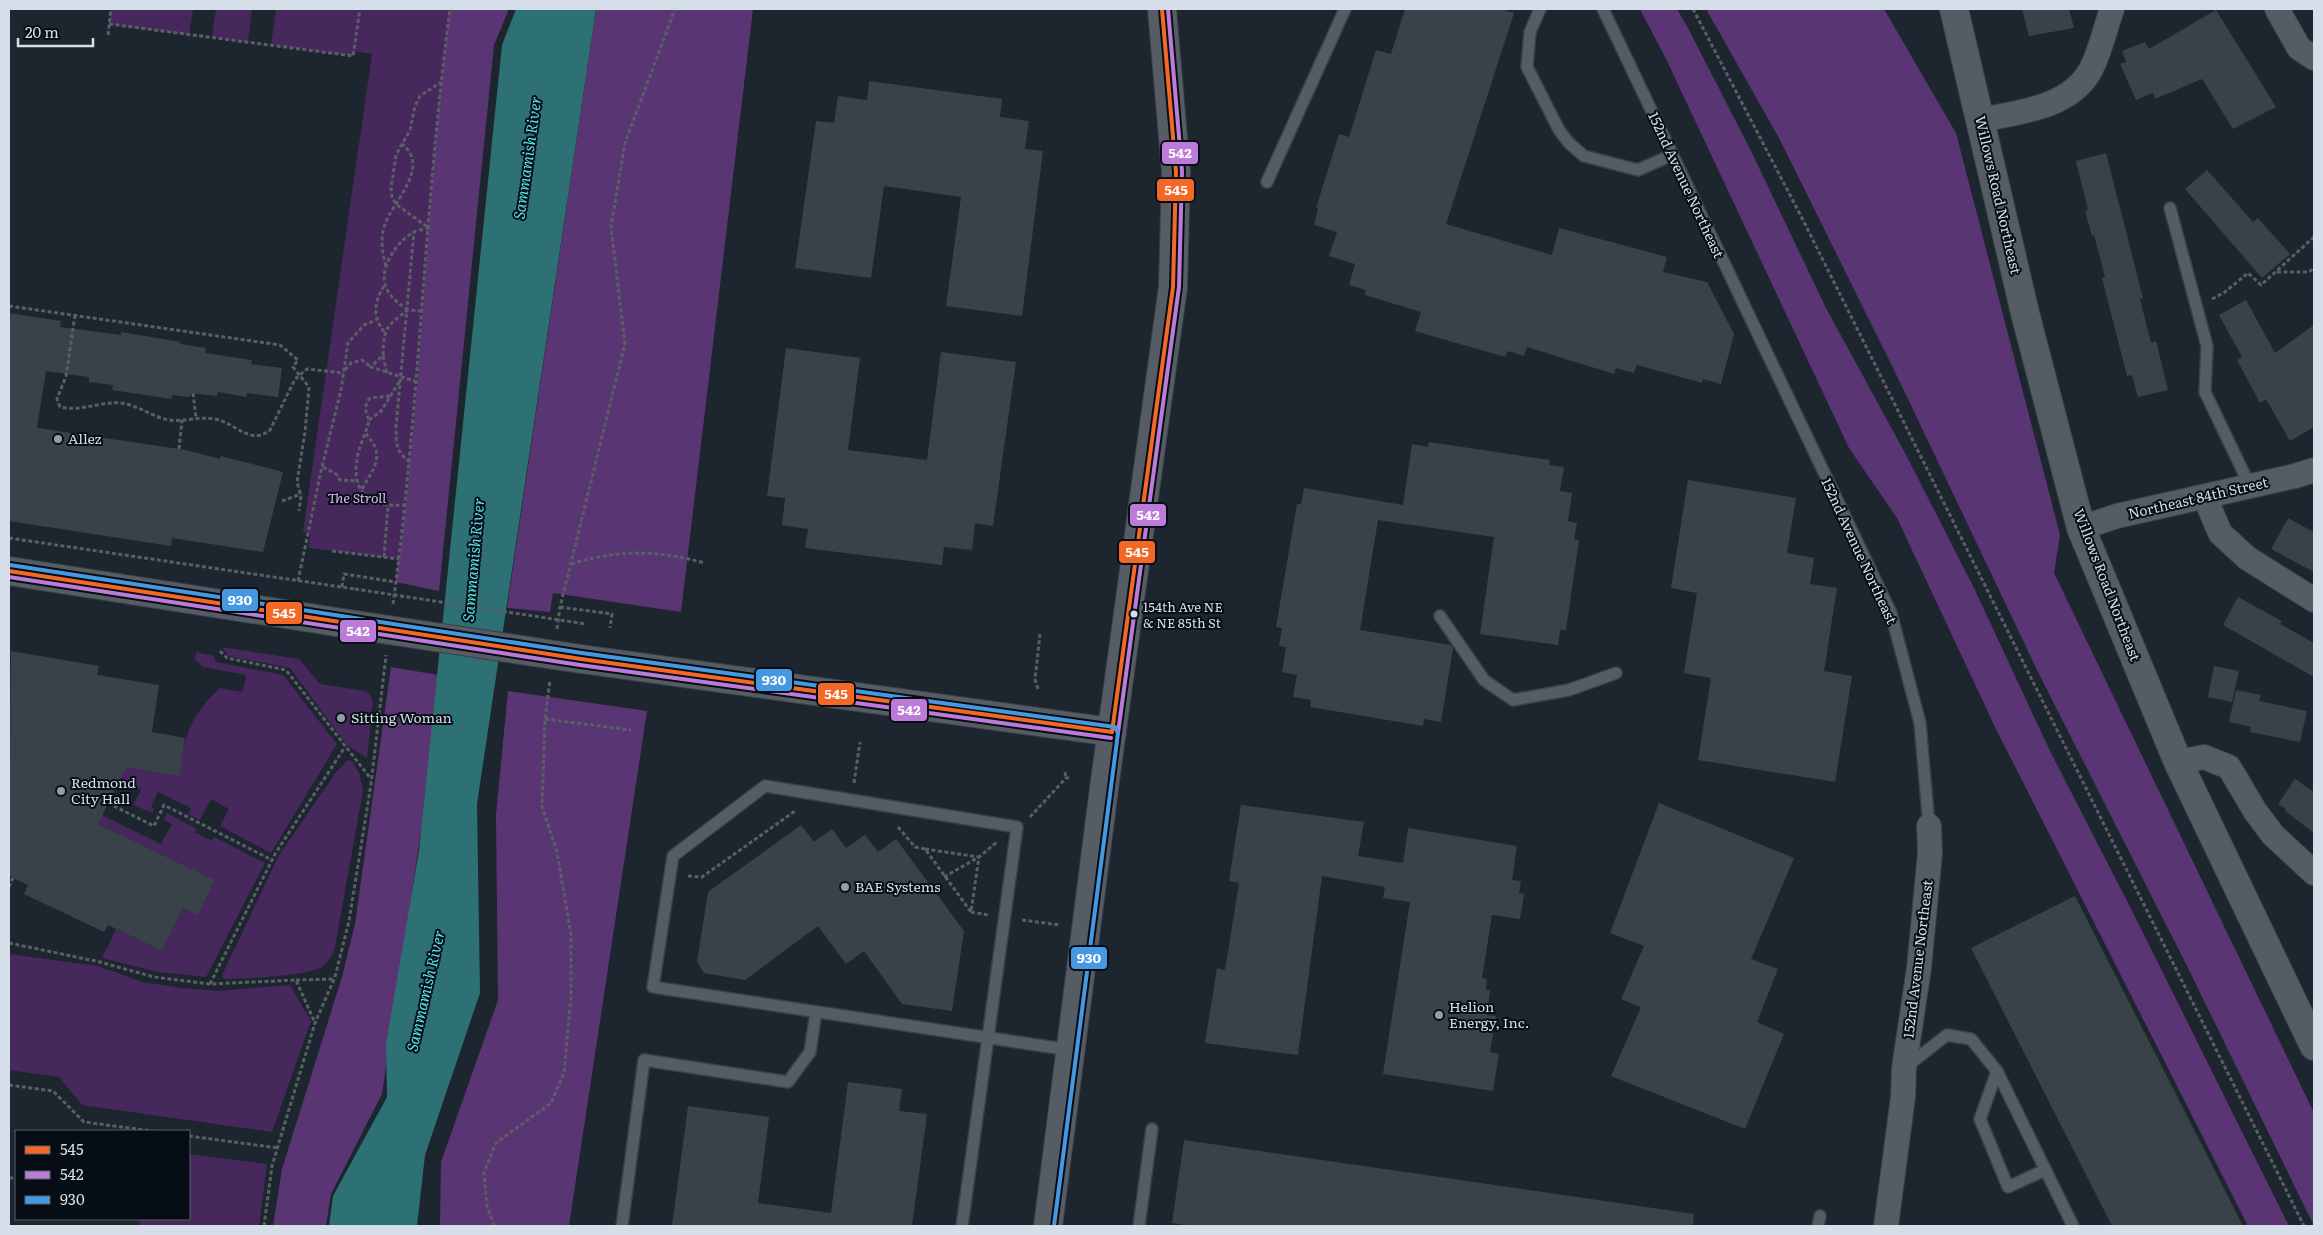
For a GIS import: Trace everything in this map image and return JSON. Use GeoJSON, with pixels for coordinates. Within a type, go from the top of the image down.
{"type":"FeatureCollection","features":[{"type":"Feature","properties":{"kind":"street"},"geometry":{"type":"LineString","coordinates":[[1048,1226],[1112,732],[1173,287],[1176,172],[1162,9]]}},
{"type":"Feature","properties":{"kind":"street","name":"Willows Road Northeast"},"geometry":{"type":"LineString","coordinates":[[1954,9],[2025,313],[2082,528],[2178,762],[2314,1046]]}},
{"type":"Feature","properties":{"kind":"street"},"geometry":{"type":"LineString","coordinates":[[1981,120],[2053,103],[2078,88],[2091,70],[2112,9]]}},
{"type":"Feature","properties":{"kind":"street"},"geometry":{"type":"LineString","coordinates":[[2277,9],[2299,48],[2314,58]]}},
{"type":"Feature","properties":{"kind":"street","name":"Northeast 84th Street"},"geometry":{"type":"LineString","coordinates":[[2082,528],[2117,516],[2295,476],[2314,470]]}},
{"type":"Feature","properties":{"kind":"street"},"geometry":{"type":"LineString","coordinates":[[2205,496],[2220,533],[2247,558],[2314,600]]}},
{"type":"Feature","properties":{"kind":"street"},"geometry":{"type":"LineString","coordinates":[[9,571],[581,659],[1112,732]]}},
{"type":"Feature","properties":{"kind":"street"},"geometry":{"type":"LineString","coordinates":[[2178,762],[2204,757],[2229,766],[2255,810],[2273,835],[2314,873]]}},
{"type":"Feature","properties":{"kind":"street","name":"152nd Avenue Northeast"},"geometry":{"type":"LineString","coordinates":[[1886,1226],[1903,1096],[1904,1068],[1919,968],[1930,853],[1929,826]]}},
{"type":"Feature","properties":{"kind":"lane"},"geometry":{"type":"LineString","coordinates":[[1267,182],[1344,9]]}},
{"type":"Feature","properties":{"kind":"lane"},"geometry":{"type":"LineString","coordinates":[[1540,9],[1530,32],[1527,67],[1559,130],[1569,143],[1584,156],[1638,170],[1672,155]]}},
{"type":"Feature","properties":{"kind":"lane","name":"152nd Avenue Northeast"},"geometry":{"type":"LineString","coordinates":[[1603,9],[1891,613],[1920,724],[1929,826]]}},
{"type":"Feature","properties":{"kind":"lane"},"geometry":{"type":"LineString","coordinates":[[2170,208],[2208,346],[2205,392],[2250,486]]}},
{"type":"Feature","properties":{"kind":"lane"},"geometry":{"type":"LineString","coordinates":[[1440,616],[1484,680],[1513,700],[1569,690],[1616,673]]}},
{"type":"Feature","properties":{"kind":"lane"},"geometry":{"type":"LineString","coordinates":[[962,1226],[990,1038],[1017,826],[765,786],[674,856],[653,987],[816,1012],[990,1038],[1071,1050]]}},
{"type":"Feature","properties":{"kind":"lane"},"geometry":{"type":"LineString","coordinates":[[622,1226],[644,1060],[788,1082],[810,1052],[816,1012]]}},
{"type":"Feature","properties":{"kind":"lane"},"geometry":{"type":"LineString","coordinates":[[1904,1068],[1947,1035],[1971,1039],[1996,1071],[2073,1226]]}},
{"type":"Feature","properties":{"kind":"lane"},"geometry":{"type":"LineString","coordinates":[[1996,1071],[1980,1119],[2008,1187],[2045,1170]]}},
{"type":"Feature","properties":{"kind":"lane"},"geometry":{"type":"LineString","coordinates":[[1139,1226],[1152,1129]]}},
{"type":"Feature","properties":{"kind":"path"},"geometry":{"type":"LineString","coordinates":[[108,35],[111,9]]}},
{"type":"Feature","properties":{"kind":"path"},"geometry":{"type":"LineString","coordinates":[[109,24],[353,56],[360,9]]}},
{"type":"Feature","properties":{"kind":"path"},"geometry":{"type":"LineString","coordinates":[[556,635],[570,564],[625,344],[611,227],[625,143],[675,9]]}},
{"type":"Feature","properties":{"kind":"path"},"geometry":{"type":"LineString","coordinates":[[1693,9],[1802,218],[2304,1226]]}},
{"type":"Feature","properties":{"kind":"path"},"geometry":{"type":"LineString","coordinates":[[386,266],[402,241],[414,231],[429,228],[397,205],[392,198],[391,188],[396,155],[410,130],[420,96],[442,82]]}},
{"type":"Feature","properties":{"kind":"path"},"geometry":{"type":"LineString","coordinates":[[388,374],[383,355],[384,332],[376,320],[375,308],[378,296],[385,284],[386,266],[382,252],[382,238],[385,224],[407,188],[412,171],[412,158],[408,149],[402,144]]}},
{"type":"Feature","properties":{"kind":"path"},"geometry":{"type":"LineString","coordinates":[[410,462],[400,454],[396,445],[414,231]]}},
{"type":"Feature","properties":{"kind":"path"},"geometry":{"type":"LineString","coordinates":[[2225,292],[2248,273],[2261,285],[2314,238]]}},
{"type":"Feature","properties":{"kind":"path"},"geometry":{"type":"LineString","coordinates":[[2276,272],[2309,272],[2314,268]]}},
{"type":"Feature","properties":{"kind":"path"},"geometry":{"type":"LineString","coordinates":[[385,284],[395,301],[408,310],[423,311]]}},
{"type":"Feature","properties":{"kind":"path"},"geometry":{"type":"LineString","coordinates":[[9,306],[280,345],[298,360],[293,367],[307,384],[309,391],[297,482],[301,494],[300,511]]}},
{"type":"Feature","properties":{"kind":"path"},"geometry":{"type":"LineString","coordinates":[[384,332],[408,310]]}},
{"type":"Feature","properties":{"kind":"path"},"geometry":{"type":"LineString","coordinates":[[75,315],[66,376],[57,398],[60,408],[74,410],[120,403],[169,420],[196,418],[229,423],[246,434],[255,437],[264,436],[270,430],[295,380],[307,369],[344,372],[356,361],[362,360],[371,367],[388,374],[417,382]]}},
{"type":"Feature","properties":{"kind":"path"},"geometry":{"type":"LineString","coordinates":[[298,581],[344,372],[348,343],[364,325],[376,320]]}},
{"type":"Feature","properties":{"kind":"path"},"geometry":{"type":"LineString","coordinates":[[371,367],[383,355]]}},
{"type":"Feature","properties":{"kind":"path"},"geometry":{"type":"LineString","coordinates":[[369,420],[381,411],[402,379]]}},
{"type":"Feature","properties":{"kind":"path"},"geometry":{"type":"LineString","coordinates":[[193,393],[196,418]]}},
{"type":"Feature","properties":{"kind":"path"},"geometry":{"type":"LineString","coordinates":[[390,396],[370,398],[365,407],[369,420],[357,460],[357,481],[366,497],[374,503],[388,506],[405,506]]}},
{"type":"Feature","properties":{"kind":"path"},"geometry":{"type":"LineString","coordinates":[[179,449],[182,420]]}},
{"type":"Feature","properties":{"kind":"path"},"geometry":{"type":"LineString","coordinates":[[362,489],[378,457],[377,448],[366,434]]}},
{"type":"Feature","properties":{"kind":"path"},"geometry":{"type":"LineString","coordinates":[[323,467],[336,474],[340,480],[357,481]]}},
{"type":"Feature","properties":{"kind":"path"},"geometry":{"type":"LineString","coordinates":[[282,501],[301,494]]}},
{"type":"Feature","properties":{"kind":"path"},"geometry":{"type":"LineString","coordinates":[[384,557],[388,506]]}},
{"type":"Feature","properties":{"kind":"path"},"geometry":{"type":"LineString","coordinates":[[9,538],[586,624]]}},
{"type":"Feature","properties":{"kind":"path"},"geometry":{"type":"LineString","coordinates":[[332,551],[400,559]]}},
{"type":"Feature","properties":{"kind":"path"},"geometry":{"type":"LineString","coordinates":[[570,564],[582,560],[647,551],[705,563]]}},
{"type":"Feature","properties":{"kind":"path"},"geometry":{"type":"LineString","coordinates":[[342,588],[344,574],[396,582]]}},
{"type":"Feature","properties":{"kind":"path"},"geometry":{"type":"LineString","coordinates":[[560,607],[612,614],[610,628]]}},
{"type":"Feature","properties":{"kind":"path"},"geometry":{"type":"LineString","coordinates":[[1038,690],[1035,678],[1040,634]]}},
{"type":"Feature","properties":{"kind":"path"},"geometry":{"type":"LineString","coordinates":[[220,651],[227,658],[286,670],[371,779]]}},
{"type":"Feature","properties":{"kind":"path"},"geometry":{"type":"LineString","coordinates":[[494,1226],[487,1206],[484,1173],[496,1143],[550,1103],[564,1073],[571,996],[571,935],[557,852],[542,807],[545,718],[551,672]]}},
{"type":"Feature","properties":{"kind":"path"},"geometry":{"type":"LineString","coordinates":[[545,718],[631,730]]}},
{"type":"Feature","properties":{"kind":"path"},"geometry":{"type":"LineString","coordinates":[[853,789],[860,742]]}},
{"type":"Feature","properties":{"kind":"path"},"geometry":{"type":"LineString","coordinates":[[210,984],[272,860],[345,747]]}},
{"type":"Feature","properties":{"kind":"path"},"geometry":{"type":"LineString","coordinates":[[1065,772],[1066,778]]}},
{"type":"Feature","properties":{"kind":"path"},"geometry":{"type":"LineString","coordinates":[[1026,821],[1066,778],[1071,777]]}},
{"type":"Feature","properties":{"kind":"path"},"geometry":{"type":"LineString","coordinates":[[108,803],[154,826],[164,805],[272,860]]}},
{"type":"Feature","properties":{"kind":"path"},"geometry":{"type":"LineString","coordinates":[[687,876],[702,877],[794,811],[803,812]]}},
{"type":"Feature","properties":{"kind":"path"},"geometry":{"type":"LineString","coordinates":[[891,826],[900,827],[915,847],[979,857]]}},
{"type":"Feature","properties":{"kind":"path"},"geometry":{"type":"LineString","coordinates":[[944,877],[979,857],[997,842]]}},
{"type":"Feature","properties":{"kind":"path"},"geometry":{"type":"LineString","coordinates":[[925,849],[971,912],[993,916]]}},
{"type":"Feature","properties":{"kind":"path"},"geometry":{"type":"LineString","coordinates":[[971,912],[979,857]]}},
{"type":"Feature","properties":{"kind":"path"},"geometry":{"type":"LineString","coordinates":[[9,887],[13,878]]}},
{"type":"Feature","properties":{"kind":"path"},"geometry":{"type":"LineString","coordinates":[[1021,920],[1060,925]]}},
{"type":"Feature","properties":{"kind":"path"},"geometry":{"type":"LineString","coordinates":[[9,943],[100,962],[154,977],[210,984],[334,979]]}},
{"type":"Feature","properties":{"kind":"path"},"geometry":{"type":"LineString","coordinates":[[296,980],[315,1023]]}},
{"type":"Feature","properties":{"kind":"path"},"geometry":{"type":"LineString","coordinates":[[9,1085],[53,1091],[84,1122],[144,1130]]}},
{"type":"Feature","properties":{"kind":"path"},"geometry":{"type":"LineString","coordinates":[[190,1136],[278,1148]]}},
{"type":"Feature","properties":{"kind":"green space"},"geometry":{"type":"Polygon","coordinates":[[[111,9],[193,9],[189,35],[109,24],[111,9]]]}},
{"type":"Feature","properties":{"kind":"green space"},"geometry":{"type":"Polygon","coordinates":[[[216,9],[252,9],[248,42],[212,37],[216,9]]]}},
{"type":"Feature","properties":{"kind":"green space","name":"The Stroll"},"geometry":{"type":"Polygon","coordinates":[[[276,9],[451,9],[442,82],[410,462],[399,559],[309,548],[310,533],[303,532],[372,54],[354,51],[353,56],[271,45],[276,9]]]}},
{"type":"Feature","properties":{"kind":"green space"},"geometry":{"type":"Polygon","coordinates":[[[222,647],[299,659],[320,684],[365,691],[370,695],[373,702],[367,758],[347,745],[290,668],[228,656],[222,647]]]}},
{"type":"Feature","properties":{"kind":"green space"},"geometry":{"type":"Polygon","coordinates":[[[196,652],[214,656],[216,662],[283,675],[337,744],[271,853],[220,826],[229,809],[211,799],[200,820],[188,814],[191,808],[158,792],[151,807],[154,809],[152,813],[133,805],[141,790],[120,779],[125,767],[178,775],[186,738],[195,717],[202,708],[220,688],[243,692],[246,675],[203,667],[195,660],[196,652]]]}},
{"type":"Feature","properties":{"kind":"green space"},"geometry":{"type":"Polygon","coordinates":[[[348,760],[353,762],[360,775],[363,791],[334,952],[322,967],[302,973],[224,979],[222,975],[279,855],[337,771],[348,760]]]}},
{"type":"Feature","properties":{"kind":"green space"},"geometry":{"type":"Polygon","coordinates":[[[167,813],[197,829],[195,832],[212,841],[214,837],[265,863],[206,977],[158,972],[102,958],[116,929],[162,951],[183,908],[198,915],[215,880],[77,814],[102,815],[161,844],[172,824],[164,820],[167,813]]]}},
{"type":"Feature","properties":{"kind":"green space"},"geometry":{"type":"Polygon","coordinates":[[[9,954],[98,966],[142,982],[182,988],[218,991],[290,985],[311,1021],[272,1132],[82,1105],[59,1077],[9,1070],[9,954]]]}},
{"type":"Feature","properties":{"kind":"green space"},"geometry":{"type":"Polygon","coordinates":[[[190,1154],[267,1164],[259,1226],[139,1226],[140,1220],[190,1220],[190,1154]]]}},
{"type":"Feature","properties":{"kind":"shaded area"},"geometry":{"type":"Polygon","coordinates":[[[450,9],[509,9],[494,45],[439,591],[396,582],[412,439],[435,152],[450,9]]]}},
{"type":"Feature","properties":{"kind":"shaded area"},"geometry":{"type":"Polygon","coordinates":[[[596,9],[753,9],[681,612],[553,593],[550,612],[507,608],[596,9]]]}},
{"type":"Feature","properties":{"kind":"shaded area"},"geometry":{"type":"Polygon","coordinates":[[[1640,9],[1677,9],[1688,28],[1751,151],[1826,308],[1905,453],[1974,588],[2050,751],[2289,1226],[2248,1226],[1995,727],[1897,518],[1849,448],[1667,61],[1640,9]]]}},
{"type":"Feature","properties":{"kind":"shaded area"},"geometry":{"type":"Polygon","coordinates":[[[1706,9],[1884,9],[1956,133],[2060,535],[2054,573],[2314,1113],[2314,1226],[2187,966],[2038,672],[1897,376],[1779,138],[1706,9]]]}},
{"type":"Feature","properties":{"kind":"shaded area"},"geometry":{"type":"Polygon","coordinates":[[[391,667],[444,676],[382,1094],[331,1194],[326,1226],[273,1226],[282,1169],[342,977],[355,924],[391,667]]]}},
{"type":"Feature","properties":{"kind":"shaded area"},"geometry":{"type":"Polygon","coordinates":[[[508,691],[647,711],[569,1226],[440,1226],[441,1162],[498,1000],[496,815],[508,691]]]}},
{"type":"Feature","properties":{"kind":"water","name":"Sammamish River"},"geometry":{"type":"Polygon","coordinates":[[[516,9],[596,9],[477,804],[480,993],[425,1155],[417,1226],[329,1226],[333,1196],[387,1097],[386,1044],[419,851],[502,45],[516,9]]]}},
{"type":"Feature","properties":{"kind":"building"},"geometry":{"type":"Polygon","coordinates":[[[1405,9],[1501,9],[1514,13],[1446,224],[1552,255],[1559,228],[1667,257],[1663,272],[1707,282],[1734,334],[1721,384],[1703,379],[1702,383],[1637,365],[1634,373],[1616,368],[1614,374],[1527,347],[1524,356],[1508,351],[1505,357],[1415,331],[1421,312],[1365,295],[1366,290],[1349,285],[1355,264],[1329,256],[1337,232],[1314,225],[1318,209],[1316,208],[1339,134],[1349,137],[1376,50],[1391,54],[1405,9]]]}},
{"type":"Feature","properties":{"kind":"building"},"geometry":{"type":"Polygon","coordinates":[[[2022,9],[2069,9],[2074,28],[2029,36],[2022,9]]]}},
{"type":"Feature","properties":{"kind":"building"},"geometry":{"type":"Polygon","coordinates":[[[2216,10],[2276,107],[2233,129],[2202,79],[2155,99],[2153,93],[2136,100],[2120,64],[2126,62],[2122,51],[2145,42],[2149,49],[2216,10]]]}},
{"type":"Feature","properties":{"kind":"building"},"geometry":{"type":"Polygon","coordinates":[[[869,81],[1002,99],[1000,117],[1029,121],[1025,149],[1043,151],[1022,316],[946,306],[961,197],[884,186],[871,278],[795,268],[816,121],[834,123],[838,96],[867,100],[869,81]]]}},
{"type":"Feature","properties":{"kind":"building"},"geometry":{"type":"Polygon","coordinates":[[[2106,153],[2143,298],[2140,299],[2151,343],[2156,341],[2168,390],[2138,397],[2132,375],[2127,376],[2102,278],[2105,277],[2094,235],[2092,236],[2085,211],[2088,210],[2076,161],[2106,153]]]}},
{"type":"Feature","properties":{"kind":"building"},"geometry":{"type":"Polygon","coordinates":[[[2207,170],[2253,222],[2258,218],[2290,254],[2262,278],[2185,189],[2207,170]]]}},
{"type":"Feature","properties":{"kind":"building"},"geometry":{"type":"Polygon","coordinates":[[[2246,300],[2275,353],[2314,325],[2314,427],[2290,441],[2266,399],[2260,403],[2237,360],[2242,357],[2219,315],[2246,300]]]}},
{"type":"Feature","properties":{"kind":"building"},"geometry":{"type":"Polygon","coordinates":[[[9,313],[61,321],[60,327],[121,335],[121,332],[181,342],[180,344],[206,348],[205,353],[252,360],[251,364],[282,368],[278,397],[247,393],[247,397],[218,392],[217,396],[191,393],[190,397],[172,395],[172,399],[112,390],[113,385],[89,382],[89,377],[46,371],[37,428],[186,450],[220,459],[221,456],[283,472],[263,552],[172,538],[171,546],[9,521],[9,313]]]}},
{"type":"Feature","properties":{"kind":"building"},"geometry":{"type":"Polygon","coordinates":[[[786,348],[860,358],[848,450],[927,460],[941,352],[1016,362],[993,526],[975,523],[972,550],[944,547],[942,565],[805,548],[808,529],[782,525],[785,498],[767,496],[786,348]]]}},
{"type":"Feature","properties":{"kind":"building"},"geometry":{"type":"Polygon","coordinates":[[[1429,442],[1550,460],[1549,465],[1564,467],[1560,491],[1572,493],[1568,521],[1577,523],[1574,539],[1579,540],[1566,630],[1560,630],[1558,645],[1480,634],[1494,537],[1378,520],[1360,630],[1451,645],[1453,648],[1441,722],[1424,719],[1423,726],[1310,707],[1311,700],[1293,697],[1297,675],[1282,672],[1286,647],[1279,646],[1282,628],[1276,627],[1297,504],[1301,504],[1304,488],[1403,505],[1412,444],[1428,447],[1429,442]]]}},
{"type":"Feature","properties":{"kind":"building"},"geometry":{"type":"Polygon","coordinates":[[[1688,480],[1796,498],[1787,553],[1814,558],[1810,584],[1837,588],[1824,671],[1852,676],[1835,782],[1698,760],[1711,678],[1684,673],[1697,593],[1671,588],[1688,480]]]}},
{"type":"Feature","properties":{"kind":"building"},"geometry":{"type":"Polygon","coordinates":[[[2288,518],[2314,532],[2314,572],[2271,549],[2288,518]]]}},
{"type":"Feature","properties":{"kind":"building"},"geometry":{"type":"Polygon","coordinates":[[[2238,597],[2282,621],[2280,624],[2314,643],[2314,677],[2223,625],[2238,597]]]}},
{"type":"Feature","properties":{"kind":"building","name":"Redmond City Hall"},"geometry":{"type":"Polygon","coordinates":[[[11,651],[99,666],[97,675],[159,685],[152,732],[185,738],[179,776],[126,767],[98,824],[215,880],[198,915],[183,908],[162,951],[108,925],[104,932],[24,894],[28,885],[9,876],[11,651]]]}},
{"type":"Feature","properties":{"kind":"building"},"geometry":{"type":"Polygon","coordinates":[[[2214,666],[2239,671],[2232,702],[2208,697],[2214,666]]]}},
{"type":"Feature","properties":{"kind":"building"},"geometry":{"type":"Polygon","coordinates":[[[2236,690],[2261,695],[2259,701],[2307,711],[2300,742],[2250,732],[2251,727],[2229,722],[2236,690]]]}},
{"type":"Feature","properties":{"kind":"building"},"geometry":{"type":"Polygon","coordinates":[[[2295,779],[2314,792],[2314,833],[2278,804],[2295,779]]]}},
{"type":"Feature","properties":{"kind":"building"},"geometry":{"type":"Polygon","coordinates":[[[1659,803],[1794,858],[1751,959],[1778,969],[1757,1022],[1784,1034],[1745,1129],[1611,1076],[1641,1007],[1621,999],[1644,946],[1610,933],[1659,803]]]}},
{"type":"Feature","properties":{"kind":"building"},"geometry":{"type":"Polygon","coordinates":[[[1241,805],[1364,822],[1358,856],[1403,863],[1408,828],[1517,846],[1512,880],[1521,881],[1519,893],[1524,894],[1520,919],[1492,915],[1482,978],[1487,979],[1486,990],[1490,990],[1487,1015],[1496,1016],[1490,1052],[1499,1054],[1493,1091],[1383,1074],[1410,902],[1383,898],[1385,887],[1322,876],[1298,1055],[1205,1043],[1217,968],[1225,970],[1239,883],[1229,881],[1241,805]]]}},
{"type":"Feature","properties":{"kind":"building"},"geometry":{"type":"Polygon","coordinates":[[[801,825],[814,842],[832,829],[846,848],[865,835],[878,852],[896,839],[964,931],[952,1011],[902,1004],[864,951],[846,964],[818,926],[745,980],[704,973],[697,962],[708,892],[801,825]]]}},
{"type":"Feature","properties":{"kind":"building"},"geometry":{"type":"Polygon","coordinates":[[[2075,896],[2243,1226],[2112,1226],[1971,948],[2075,896]]]}},
{"type":"Feature","properties":{"kind":"building"},"geometry":{"type":"Polygon","coordinates":[[[848,1082],[902,1089],[899,1111],[927,1114],[912,1226],[672,1226],[688,1106],[769,1117],[758,1203],[831,1213],[848,1082]]]}},
{"type":"Feature","properties":{"kind":"building"},"geometry":{"type":"Polygon","coordinates":[[[1184,1140],[1694,1214],[1693,1226],[1192,1226],[1172,1223],[1184,1140]]]}},
{"type":"Feature","properties":{"kind":"transit line","name":"545"},"geometry":{"type":"LineString","coordinates":[[1112,732],[1173,287],[1176,172],[1162,9]]}},
{"type":"Feature","properties":{"kind":"transit line","name":"542"},"geometry":{"type":"LineString","coordinates":[[1118,733],[1179,287],[1182,171],[1168,9]]}},
{"type":"Feature","properties":{"kind":"transit line","name":"930"},"geometry":{"type":"LineString","coordinates":[[10,565],[582,653],[1115,727],[1118,733],[1054,1226]]}},
{"type":"Feature","properties":{"kind":"transit line","name":"545"},"geometry":{"type":"LineString","coordinates":[[9,571],[581,659],[1112,732]]}},
{"type":"Feature","properties":{"kind":"transit line","name":"542"},"geometry":{"type":"LineString","coordinates":[[9,577],[580,665],[1111,738]]}},
{"type":"Feature","properties":{"kind":"place","name":"Allez"},"geometry":{"type":"Point","coordinates":[58,439]}},
{"type":"Feature","properties":{"kind":"place","name":"154th Ave NE & NE 85th St"},"geometry":{"type":"Point","coordinates":[1134,614]}},
{"type":"Feature","properties":{"kind":"place","name":"Sitting Woman"},"geometry":{"type":"Point","coordinates":[341,718]}},
{"type":"Feature","properties":{"kind":"place","name":"Redmond City Hall"},"geometry":{"type":"Point","coordinates":[61,791]}},
{"type":"Feature","properties":{"kind":"place","name":"BAE Systems"},"geometry":{"type":"Point","coordinates":[845,887]}},
{"type":"Feature","properties":{"kind":"place","name":"Helion Energy, Inc."},"geometry":{"type":"Point","coordinates":[1439,1015]}}]}
